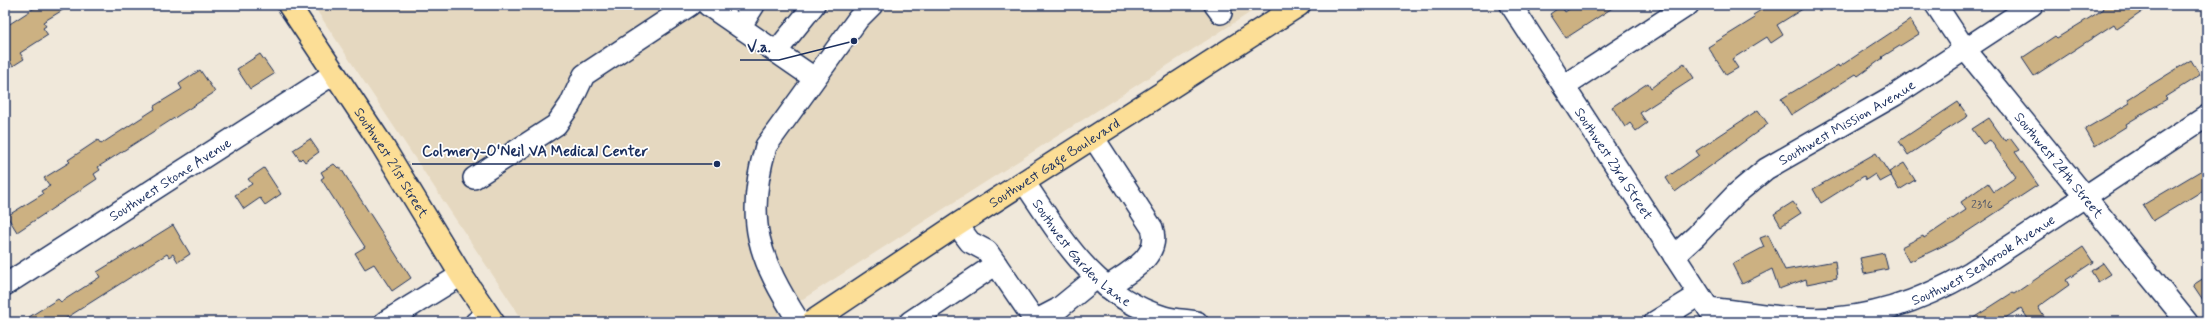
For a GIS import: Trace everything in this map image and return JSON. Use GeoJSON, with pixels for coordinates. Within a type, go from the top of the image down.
{"type":"FeatureCollection","features":[{"type":"Feature","properties":{"kind":"main road","name":"Southwest 21st Street"},"geometry":{"type":"LineString","coordinates":[[289,5],[382,145],[461,275],[485,320]]}},
{"type":"Feature","properties":{"kind":"main road","name":"Southwest Gage Boulevard"},"geometry":{"type":"LineString","coordinates":[[812,322],[1285,9]]}},
{"type":"Feature","properties":{"kind":"street"},"geometry":{"type":"LineString","coordinates":[[474,178],[556,125],[570,105],[584,75],[690,5]]}},
{"type":"Feature","properties":{"kind":"street"},"geometry":{"type":"LineString","coordinates":[[708,5],[814,78]]}},
{"type":"Feature","properties":{"kind":"street"},"geometry":{"type":"LineString","coordinates":[[740,27],[754,5]]}},
{"type":"Feature","properties":{"kind":"street"},"geometry":{"type":"LineString","coordinates":[[776,52],[814,5]]}},
{"type":"Feature","properties":{"kind":"street"},"geometry":{"type":"LineString","coordinates":[[799,322],[777,286],[765,260],[757,229],[755,196],[759,171],[766,146],[858,19],[872,5]]}},
{"type":"Feature","properties":{"kind":"street","name":"Southwest 23rd Street"},"geometry":{"type":"LineString","coordinates":[[1511,5],[1708,308]]}},
{"type":"Feature","properties":{"kind":"street"},"geometry":{"type":"LineString","coordinates":[[1564,86],[1688,5]]}},
{"type":"Feature","properties":{"kind":"street","name":"Southwest 24th Street"},"geometry":{"type":"LineString","coordinates":[[1936,5],[1965,49],[2187,322]]}},
{"type":"Feature","properties":{"kind":"street","name":"Southwest Mission Avenue"},"geometry":{"type":"LineString","coordinates":[[1674,256],[1696,236],[1736,194],[1766,169],[1895,95],[2032,5]]}},
{"type":"Feature","properties":{"kind":"street","name":"Southwest Stone Avenue"},"geometry":{"type":"LineString","coordinates":[[5,285],[335,73]]}},
{"type":"Feature","properties":{"kind":"street","name":"Southwest Seabrook Avenue"},"geometry":{"type":"LineString","coordinates":[[1708,308],[1806,318],[1854,316],[1894,307],[1942,289],[1971,272],[2207,116]]}},
{"type":"Feature","properties":{"kind":"street"},"geometry":{"type":"LineString","coordinates":[[957,225],[970,242],[987,251],[1034,322],[1147,256],[1155,243],[1155,236],[1152,228],[1093,137]]}},
{"type":"Feature","properties":{"kind":"street","name":"Southwest Garden Lane"},"geometry":{"type":"LineString","coordinates":[[1024,182],[1071,252],[1101,282],[1132,303],[1156,314],[1197,322]]}},
{"type":"Feature","properties":{"kind":"street"},"geometry":{"type":"LineString","coordinates":[[910,322],[996,264]]}},
{"type":"Feature","properties":{"kind":"street"},"geometry":{"type":"LineString","coordinates":[[385,322],[461,275]]}},
{"type":"Feature","properties":{"kind":"street"},"geometry":{"type":"LineString","coordinates":[[1655,322],[1708,308]]}},
{"type":"Feature","properties":{"kind":"shaded area"},"geometry":{"type":"Polygon","coordinates":[[[313,5],[1262,5],[767,322],[524,322],[313,5]]]}},
{"type":"Feature","properties":{"kind":"building"},"geometry":{"type":"Polygon","coordinates":[[[39,5],[71,5],[43,22],[46,26],[43,28],[48,35],[20,53],[24,59],[13,66],[5,54],[5,27],[39,5]]]}},
{"type":"Feature","properties":{"kind":"building"},"geometry":{"type":"Polygon","coordinates":[[[1575,5],[1617,5],[1566,38],[1550,14],[1561,6],[1565,12],[1575,5]]]}},
{"type":"Feature","properties":{"kind":"building"},"geometry":{"type":"Polygon","coordinates":[[[1769,5],[1809,5],[1777,25],[1783,35],[1771,43],[1767,37],[1732,59],[1738,68],[1726,75],[1708,47],[1755,18],[1753,15],[1769,5]]]}},
{"type":"Feature","properties":{"kind":"building"},"geometry":{"type":"Polygon","coordinates":[[[2101,5],[2152,5],[2117,29],[2114,24],[2034,76],[2022,58],[2055,36],[2057,38],[2104,9],[2101,5]]]}},
{"type":"Feature","properties":{"kind":"building"},"geometry":{"type":"Polygon","coordinates":[[[1910,20],[1919,34],[1882,57],[1883,58],[1858,76],[1856,74],[1791,115],[1781,99],[1838,65],[1839,67],[1910,20]]]}},
{"type":"Feature","properties":{"kind":"building"},"geometry":{"type":"Polygon","coordinates":[[[260,54],[274,74],[250,89],[237,69],[260,54]]]}},
{"type":"Feature","properties":{"kind":"building"},"geometry":{"type":"Polygon","coordinates":[[[2191,60],[2200,75],[2165,97],[2167,99],[2126,124],[2127,126],[2095,146],[2085,129],[2130,103],[2128,99],[2191,60]]]}},
{"type":"Feature","properties":{"kind":"building"},"geometry":{"type":"Polygon","coordinates":[[[1684,63],[1694,78],[1640,113],[1647,123],[1636,131],[1630,123],[1625,127],[1612,107],[1648,83],[1651,88],[1684,63]]]}},
{"type":"Feature","properties":{"kind":"building"},"geometry":{"type":"Polygon","coordinates":[[[200,70],[215,92],[98,167],[100,170],[94,174],[97,179],[17,232],[7,216],[43,194],[41,191],[50,186],[44,178],[70,162],[68,160],[98,140],[101,144],[155,109],[154,106],[182,89],[179,84],[200,70]]]}},
{"type":"Feature","properties":{"kind":"building"},"geometry":{"type":"Polygon","coordinates":[[[1958,102],[1968,116],[1908,155],[1899,141],[1958,102]]]}},
{"type":"Feature","properties":{"kind":"building"},"geometry":{"type":"Polygon","coordinates":[[[1758,110],[1768,124],[1675,192],[1666,178],[1699,155],[1696,151],[1758,110]]]}},
{"type":"Feature","properties":{"kind":"building"},"geometry":{"type":"Polygon","coordinates":[[[1989,118],[2005,141],[2010,138],[2019,150],[2015,152],[2038,185],[1953,241],[1909,262],[1901,247],[1923,236],[1924,238],[1966,210],[1961,202],[1988,183],[1994,192],[2016,177],[1990,140],[1983,144],[1972,129],[1989,118]]]}},
{"type":"Feature","properties":{"kind":"building"},"geometry":{"type":"Polygon","coordinates":[[[310,139],[319,152],[305,162],[302,158],[300,160],[293,150],[310,139]]]}},
{"type":"Feature","properties":{"kind":"building"},"geometry":{"type":"Polygon","coordinates":[[[1876,153],[1891,176],[1880,182],[1875,174],[1866,180],[1864,176],[1821,203],[1813,189],[1876,153]]]}},
{"type":"Feature","properties":{"kind":"building"},"geometry":{"type":"Polygon","coordinates":[[[1904,163],[1915,180],[1899,190],[1889,172],[1904,163]]]}},
{"type":"Feature","properties":{"kind":"building"},"geometry":{"type":"Polygon","coordinates":[[[334,164],[338,168],[340,167],[411,278],[392,291],[374,264],[365,269],[355,253],[365,247],[321,179],[324,177],[321,172],[334,164]]]}},
{"type":"Feature","properties":{"kind":"building"},"geometry":{"type":"Polygon","coordinates":[[[2207,167],[2207,188],[2153,221],[2143,205],[2207,167]]]}},
{"type":"Feature","properties":{"kind":"building"},"geometry":{"type":"Polygon","coordinates":[[[264,168],[281,194],[265,205],[260,198],[244,209],[235,195],[252,184],[248,179],[264,168]]]}},
{"type":"Feature","properties":{"kind":"building"},"geometry":{"type":"Polygon","coordinates":[[[1793,202],[1801,213],[1781,226],[1774,214],[1793,202]]]}},
{"type":"Feature","properties":{"kind":"building"},"geometry":{"type":"Polygon","coordinates":[[[173,225],[190,254],[178,262],[173,254],[169,257],[167,254],[60,322],[21,322],[58,299],[61,302],[100,277],[97,272],[173,225]]]}},
{"type":"Feature","properties":{"kind":"building"},"geometry":{"type":"Polygon","coordinates":[[[1768,235],[1785,270],[1835,261],[1837,278],[1807,284],[1806,279],[1779,289],[1772,269],[1742,284],[1732,264],[1764,247],[1760,238],[1768,235]]]}},
{"type":"Feature","properties":{"kind":"building"},"geometry":{"type":"Polygon","coordinates":[[[2083,247],[2093,262],[2066,280],[2069,285],[2038,307],[2047,322],[2030,322],[2021,308],[1999,322],[1967,322],[2012,293],[2014,294],[2083,247]]]}},
{"type":"Feature","properties":{"kind":"building"},"geometry":{"type":"Polygon","coordinates":[[[1884,253],[1888,269],[1864,274],[1860,258],[1884,253]]]}},
{"type":"Feature","properties":{"kind":"building"},"geometry":{"type":"Polygon","coordinates":[[[2103,263],[2111,274],[2098,282],[2091,271],[2103,263]]]}},
{"type":"Feature","properties":{"kind":"building"},"geometry":{"type":"Polygon","coordinates":[[[2207,276],[2207,306],[2193,285],[2207,276]]]}},
{"type":"Feature","properties":{"kind":"place","name":"V.a."},"geometry":{"type":"Point","coordinates":[854,41]}},
{"type":"Feature","properties":{"kind":"place","name":"Colmery-O'Neil VA Medical Center"},"geometry":{"type":"Point","coordinates":[717,164]}}]}
